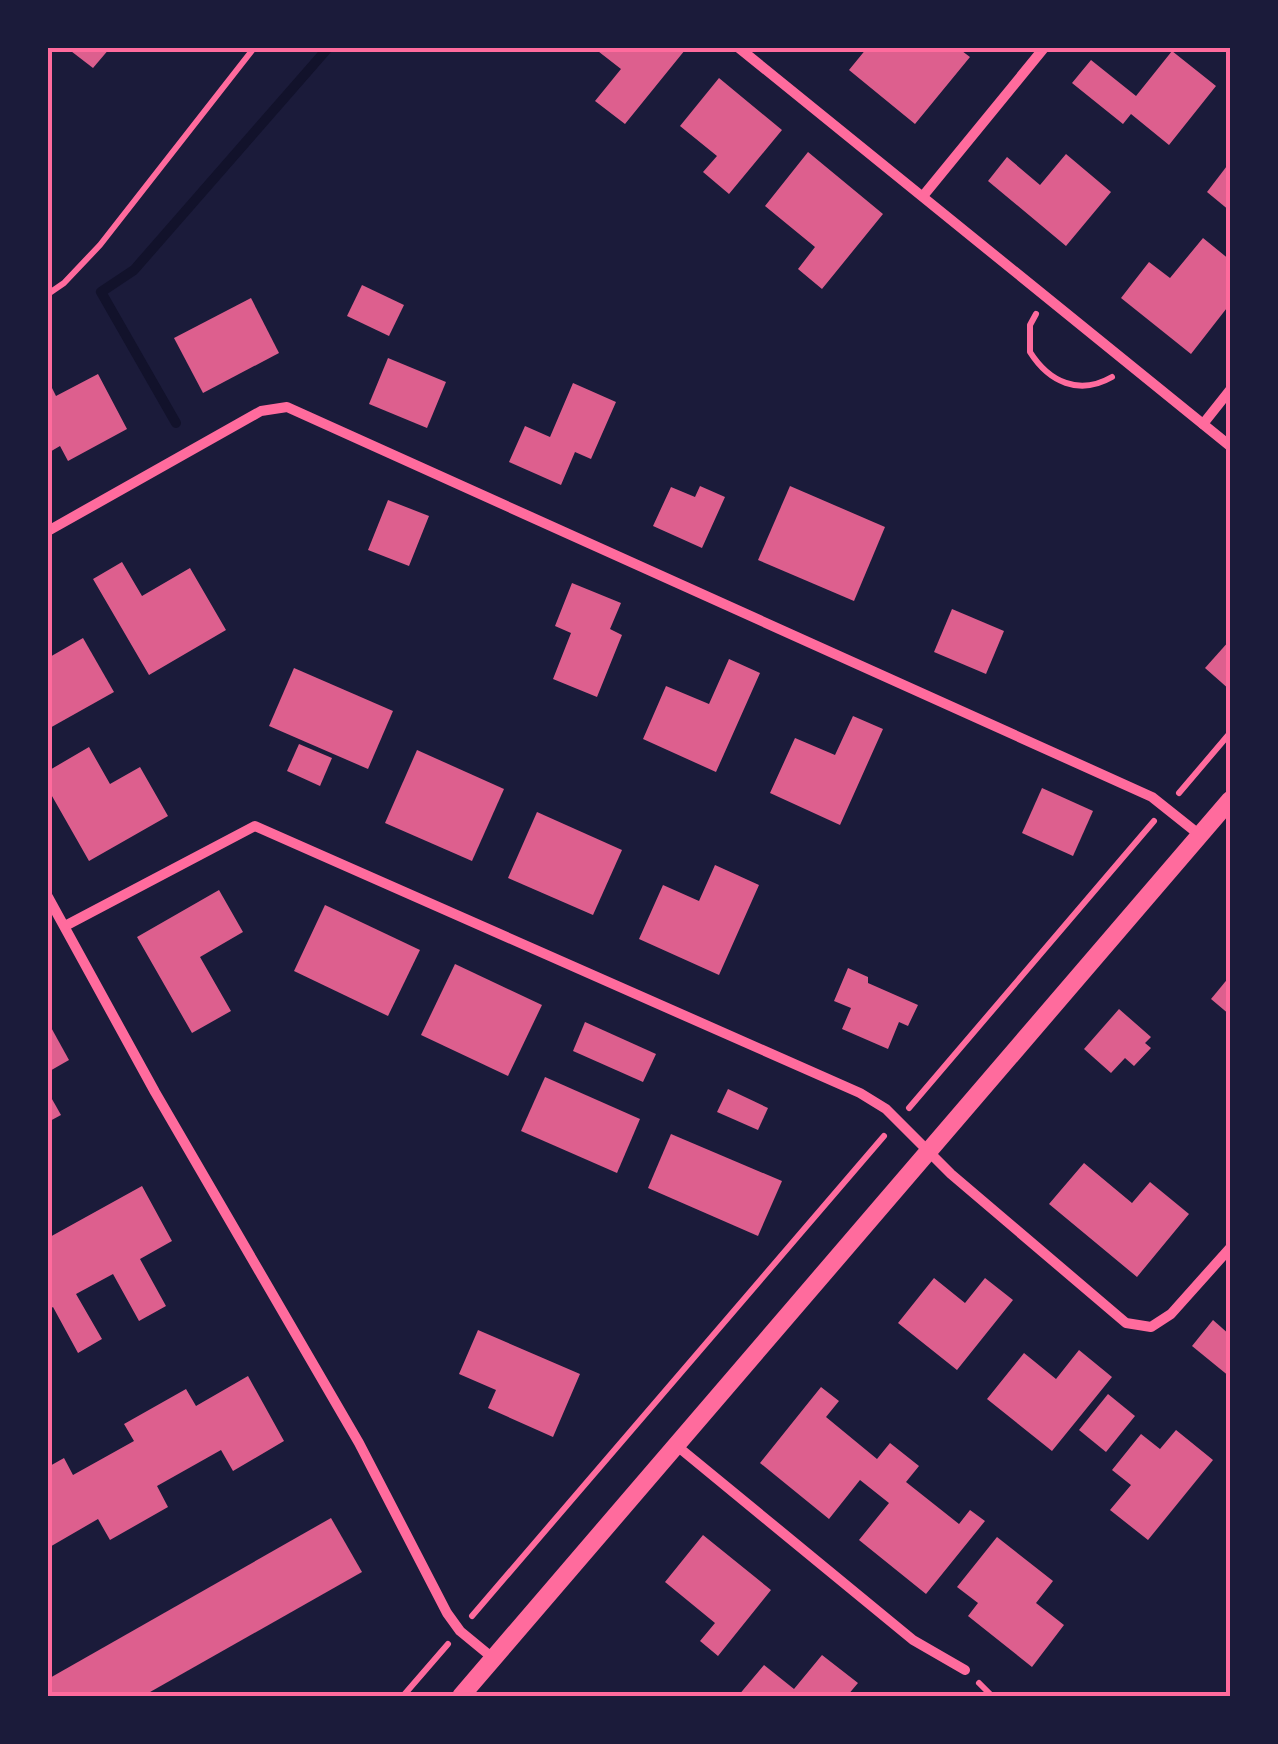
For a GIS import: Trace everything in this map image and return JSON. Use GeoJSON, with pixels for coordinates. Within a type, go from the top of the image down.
{"type":"FeatureCollection","features":[{"type":"Feature","properties":{"kind":"street"},"geometry":{"type":"LineString","coordinates":[[739,48],[1230,446]]}},
{"type":"Feature","properties":{"kind":"street"},"geometry":{"type":"LineString","coordinates":[[923,196],[1044,48]]}},
{"type":"Feature","properties":{"kind":"street"},"geometry":{"type":"LineString","coordinates":[[1203,424],[1230,390]]}},
{"type":"Feature","properties":{"kind":"street"},"geometry":{"type":"LineString","coordinates":[[48,531],[260,411],[288,407],[1152,797],[1200,836]]}},
{"type":"Feature","properties":{"kind":"street"},"geometry":{"type":"LineString","coordinates":[[461,1696],[1230,802]]}},
{"type":"Feature","properties":{"kind":"street"},"geometry":{"type":"LineString","coordinates":[[65,926],[255,826],[860,1093],[886,1109],[930,1153],[1126,1323],[1152,1327],[1171,1314],[1230,1248]]}},
{"type":"Feature","properties":{"kind":"street"},"geometry":{"type":"LineString","coordinates":[[48,897],[155,1092],[358,1443],[447,1613],[460,1631],[494,1659]]}},
{"type":"Feature","properties":{"kind":"street"},"geometry":{"type":"LineString","coordinates":[[676,1446],[913,1640],[965,1670]]}},
{"type":"Feature","properties":{"kind":"path"},"geometry":{"type":"LineString","coordinates":[[48,294],[100,245],[254,48]]}},
{"type":"Feature","properties":{"kind":"path"},"geometry":{"type":"LineString","coordinates":[[1049,298],[1035,315],[1029,341],[1030,352],[1050,377],[1062,384],[1100,383],[1112,377],[1126,360]]}},
{"type":"Feature","properties":{"kind":"path"},"geometry":{"type":"LineString","coordinates":[[1179,792],[1230,733]]}},
{"type":"Feature","properties":{"kind":"path"},"geometry":{"type":"LineString","coordinates":[[920,1095],[1153,822]]}},
{"type":"Feature","properties":{"kind":"path"},"geometry":{"type":"LineString","coordinates":[[476,1612],[886,1134]]}},
{"type":"Feature","properties":{"kind":"path"},"geometry":{"type":"LineString","coordinates":[[403,1696],[438,1656]]}},
{"type":"Feature","properties":{"kind":"building"},"geometry":{"type":"Polygon","coordinates":[[[67,48],[110,48],[93,68],[67,48]]]}},
{"type":"Feature","properties":{"kind":"building"},"geometry":{"type":"Polygon","coordinates":[[[594,48],[685,50],[625,124],[595,101],[621,69],[594,48]]]}},
{"type":"Feature","properties":{"kind":"building"},"geometry":{"type":"Polygon","coordinates":[[[867,48],[889,48],[895,52],[899,48],[958,48],[970,57],[915,124],[849,70],[867,48]]]}},
{"type":"Feature","properties":{"kind":"building"},"geometry":{"type":"Polygon","coordinates":[[[1172,51],[1216,86],[1169,145],[1131,114],[1123,124],[1072,83],[1091,60],[1136,96],[1172,51]]]}},
{"type":"Feature","properties":{"kind":"building"},"geometry":{"type":"Polygon","coordinates":[[[719,78],[782,130],[729,194],[703,172],[717,156],[680,126],[719,78]]]}},
{"type":"Feature","properties":{"kind":"building"},"geometry":{"type":"Polygon","coordinates":[[[808,152],[883,214],[822,289],[798,269],[815,247],[765,206],[808,152]]]}},
{"type":"Feature","properties":{"kind":"building"},"geometry":{"type":"Polygon","coordinates":[[[1066,154],[1111,192],[1066,246],[988,181],[1007,157],[1040,185],[1066,154]]]}},
{"type":"Feature","properties":{"kind":"building"},"geometry":{"type":"Polygon","coordinates":[[[1230,162],[1230,211],[1207,192],[1230,162]]]}},
{"type":"Feature","properties":{"kind":"building"},"geometry":{"type":"Polygon","coordinates":[[[1203,238],[1230,260],[1230,304],[1191,354],[1121,298],[1149,262],[1170,278],[1203,238]]]}},
{"type":"Feature","properties":{"kind":"building"},"geometry":{"type":"Polygon","coordinates":[[[362,285],[404,305],[389,336],[347,316],[362,285]]]}},
{"type":"Feature","properties":{"kind":"building"},"geometry":{"type":"Polygon","coordinates":[[[251,298],[279,353],[203,393],[174,338],[251,298]]]}},
{"type":"Feature","properties":{"kind":"building"},"geometry":{"type":"Polygon","coordinates":[[[388,358],[446,382],[427,428],[369,404],[388,358]]]}},
{"type":"Feature","properties":{"kind":"building"},"geometry":{"type":"Polygon","coordinates":[[[98,374],[127,429],[68,461],[60,446],[48,453],[48,380],[56,396],[98,374]]]}},
{"type":"Feature","properties":{"kind":"building"},"geometry":{"type":"Polygon","coordinates":[[[573,383],[616,402],[591,459],[575,452],[561,485],[509,462],[525,426],[550,437],[573,383]]]}},
{"type":"Feature","properties":{"kind":"building"},"geometry":{"type":"Polygon","coordinates":[[[700,486],[725,497],[702,548],[653,526],[671,487],[695,497],[700,486]]]}},
{"type":"Feature","properties":{"kind":"building"},"geometry":{"type":"Polygon","coordinates":[[[790,486],[885,527],[854,601],[758,560],[790,486]]]}},
{"type":"Feature","properties":{"kind":"building"},"geometry":{"type":"Polygon","coordinates":[[[388,500],[429,516],[409,566],[368,550],[388,500]]]}},
{"type":"Feature","properties":{"kind":"building"},"geometry":{"type":"Polygon","coordinates":[[[122,562],[142,596],[190,568],[226,630],[149,675],[93,579],[122,562]]]}},
{"type":"Feature","properties":{"kind":"building"},"geometry":{"type":"Polygon","coordinates":[[[572,583],[621,603],[610,629],[622,635],[597,697],[553,679],[571,633],[555,626],[572,583]]]}},
{"type":"Feature","properties":{"kind":"building"},"geometry":{"type":"Polygon","coordinates":[[[952,609],[1004,631],[986,674],[934,652],[952,609]]]}},
{"type":"Feature","properties":{"kind":"building"},"geometry":{"type":"Polygon","coordinates":[[[83,638],[114,692],[48,729],[48,658],[83,638]]]}},
{"type":"Feature","properties":{"kind":"building"},"geometry":{"type":"Polygon","coordinates":[[[1230,640],[1230,690],[1205,668],[1230,640]]]}},
{"type":"Feature","properties":{"kind":"building"},"geometry":{"type":"Polygon","coordinates":[[[729,659],[760,673],[716,772],[643,739],[666,686],[709,704],[729,659]]]}},
{"type":"Feature","properties":{"kind":"building"},"geometry":{"type":"Polygon","coordinates":[[[294,668],[393,711],[368,769],[269,726],[294,668]]]}},
{"type":"Feature","properties":{"kind":"building"},"geometry":{"type":"Polygon","coordinates":[[[853,716],[883,729],[840,825],[770,793],[795,738],[835,755],[853,716]]]}},
{"type":"Feature","properties":{"kind":"building"},"geometry":{"type":"Polygon","coordinates":[[[299,744],[332,758],[320,786],[287,771],[299,744]]]}},
{"type":"Feature","properties":{"kind":"building"},"geometry":{"type":"Polygon","coordinates":[[[89,747],[110,784],[140,767],[168,816],[89,861],[48,789],[48,771],[89,747]]]}},
{"type":"Feature","properties":{"kind":"building"},"geometry":{"type":"Polygon","coordinates":[[[417,750],[504,789],[472,861],[385,823],[417,750]]]}},
{"type":"Feature","properties":{"kind":"building"},"geometry":{"type":"Polygon","coordinates":[[[1042,788],[1093,811],[1073,856],[1022,833],[1042,788]]]}},
{"type":"Feature","properties":{"kind":"building"},"geometry":{"type":"Polygon","coordinates":[[[537,812],[622,850],[593,915],[508,878],[537,812]]]}},
{"type":"Feature","properties":{"kind":"building"},"geometry":{"type":"Polygon","coordinates":[[[715,865],[759,885],[719,975],[639,939],[663,885],[699,901],[715,865]]]}},
{"type":"Feature","properties":{"kind":"building"},"geometry":{"type":"Polygon","coordinates":[[[219,890],[243,932],[200,957],[231,1011],[192,1033],[137,937],[219,890]]]}},
{"type":"Feature","properties":{"kind":"building"},"geometry":{"type":"Polygon","coordinates":[[[325,905],[420,950],[388,1016],[294,971],[325,905]]]}},
{"type":"Feature","properties":{"kind":"building"},"geometry":{"type":"Polygon","coordinates":[[[455,964],[542,1005],[508,1076],[421,1035],[455,964]]]}},
{"type":"Feature","properties":{"kind":"building"},"geometry":{"type":"Polygon","coordinates":[[[848,968],[868,977],[868,983],[918,1005],[908,1026],[899,1022],[888,1049],[842,1029],[851,1008],[834,1001],[848,968]]]}},
{"type":"Feature","properties":{"kind":"building"},"geometry":{"type":"Polygon","coordinates":[[[1230,976],[1230,1015],[1211,999],[1230,976]]]}},
{"type":"Feature","properties":{"kind":"building"},"geometry":{"type":"Polygon","coordinates":[[[1119,1009],[1151,1037],[1145,1043],[1151,1048],[1134,1066],[1125,1058],[1111,1073],[1084,1049],[1119,1009]]]}},
{"type":"Feature","properties":{"kind":"building"},"geometry":{"type":"Polygon","coordinates":[[[48,1022],[69,1060],[48,1072],[48,1022]]]}},
{"type":"Feature","properties":{"kind":"building"},"geometry":{"type":"Polygon","coordinates":[[[585,1022],[656,1054],[643,1082],[573,1051],[585,1022]]]}},
{"type":"Feature","properties":{"kind":"building"},"geometry":{"type":"Polygon","coordinates":[[[545,1077],[640,1119],[617,1173],[521,1131],[545,1077]]]}},
{"type":"Feature","properties":{"kind":"building"},"geometry":{"type":"Polygon","coordinates":[[[728,1089],[768,1108],[758,1130],[717,1112],[728,1089]]]}},
{"type":"Feature","properties":{"kind":"building"},"geometry":{"type":"Polygon","coordinates":[[[48,1092],[61,1115],[48,1122],[48,1092]]]}},
{"type":"Feature","properties":{"kind":"building"},"geometry":{"type":"Polygon","coordinates":[[[671,1134],[782,1181],[758,1236],[648,1188],[671,1134]]]}},
{"type":"Feature","properties":{"kind":"building"},"geometry":{"type":"Polygon","coordinates":[[[1084,1163],[1132,1203],[1150,1182],[1189,1214],[1137,1277],[1049,1204],[1084,1163]]]}},
{"type":"Feature","properties":{"kind":"building"},"geometry":{"type":"Polygon","coordinates":[[[142,1186],[172,1241],[140,1259],[166,1306],[139,1321],[113,1274],[76,1294],[102,1339],[78,1353],[53,1307],[48,1310],[48,1238],[142,1186]]]}},
{"type":"Feature","properties":{"kind":"building"},"geometry":{"type":"Polygon","coordinates":[[[934,1278],[965,1303],[985,1278],[1013,1300],[957,1370],[898,1323],[934,1278]]]}},
{"type":"Feature","properties":{"kind":"building"},"geometry":{"type":"Polygon","coordinates":[[[1213,1320],[1230,1335],[1230,1377],[1192,1346],[1213,1320]]]}},
{"type":"Feature","properties":{"kind":"building"},"geometry":{"type":"Polygon","coordinates":[[[478,1330],[580,1374],[553,1437],[488,1408],[496,1390],[459,1374],[478,1330]]]}},
{"type":"Feature","properties":{"kind":"building"},"geometry":{"type":"Polygon","coordinates":[[[1079,1350],[1112,1377],[1052,1451],[987,1399],[1024,1353],[1056,1379],[1079,1350]]]}},
{"type":"Feature","properties":{"kind":"building"},"geometry":{"type":"Polygon","coordinates":[[[248,1376],[284,1441],[233,1471],[221,1450],[157,1486],[168,1507],[110,1540],[98,1519],[48,1548],[48,1467],[64,1458],[73,1475],[134,1441],[124,1424],[186,1389],[196,1406],[248,1376]]]}},
{"type":"Feature","properties":{"kind":"building"},"geometry":{"type":"Polygon","coordinates":[[[821,1387],[839,1401],[826,1417],[877,1459],[890,1443],[919,1466],[906,1482],[959,1524],[970,1510],[985,1521],[926,1594],[859,1540],[889,1503],[860,1480],[829,1519],[760,1463],[821,1387]]]}},
{"type":"Feature","properties":{"kind":"building"},"geometry":{"type":"Polygon","coordinates":[[[1108,1394],[1135,1416],[1106,1452],[1079,1430],[1108,1394]]]}},
{"type":"Feature","properties":{"kind":"building"},"geometry":{"type":"Polygon","coordinates":[[[1176,1430],[1213,1460],[1148,1540],[1110,1510],[1131,1485],[1112,1470],[1141,1434],[1160,1449],[1176,1430]]]}},
{"type":"Feature","properties":{"kind":"building"},"geometry":{"type":"Polygon","coordinates":[[[331,1518],[362,1572],[143,1696],[48,1696],[48,1679],[331,1518]]]}},
{"type":"Feature","properties":{"kind":"building"},"geometry":{"type":"Polygon","coordinates":[[[703,1535],[771,1590],[718,1656],[700,1641],[715,1623],[665,1582],[703,1535]]]}},
{"type":"Feature","properties":{"kind":"building"},"geometry":{"type":"Polygon","coordinates":[[[997,1537],[1053,1581],[1036,1603],[1064,1625],[1032,1667],[968,1616],[978,1603],[957,1587],[997,1537]]]}},
{"type":"Feature","properties":{"kind":"building"},"geometry":{"type":"Polygon","coordinates":[[[822,1655],[858,1683],[847,1696],[738,1696],[764,1665],[794,1689],[822,1655]]]}},
{"type":"Feature","properties":{"kind":"waterway"},"geometry":{"type":"LineString","coordinates":[[176,423],[101,292],[134,270],[328,48]]}}]}
